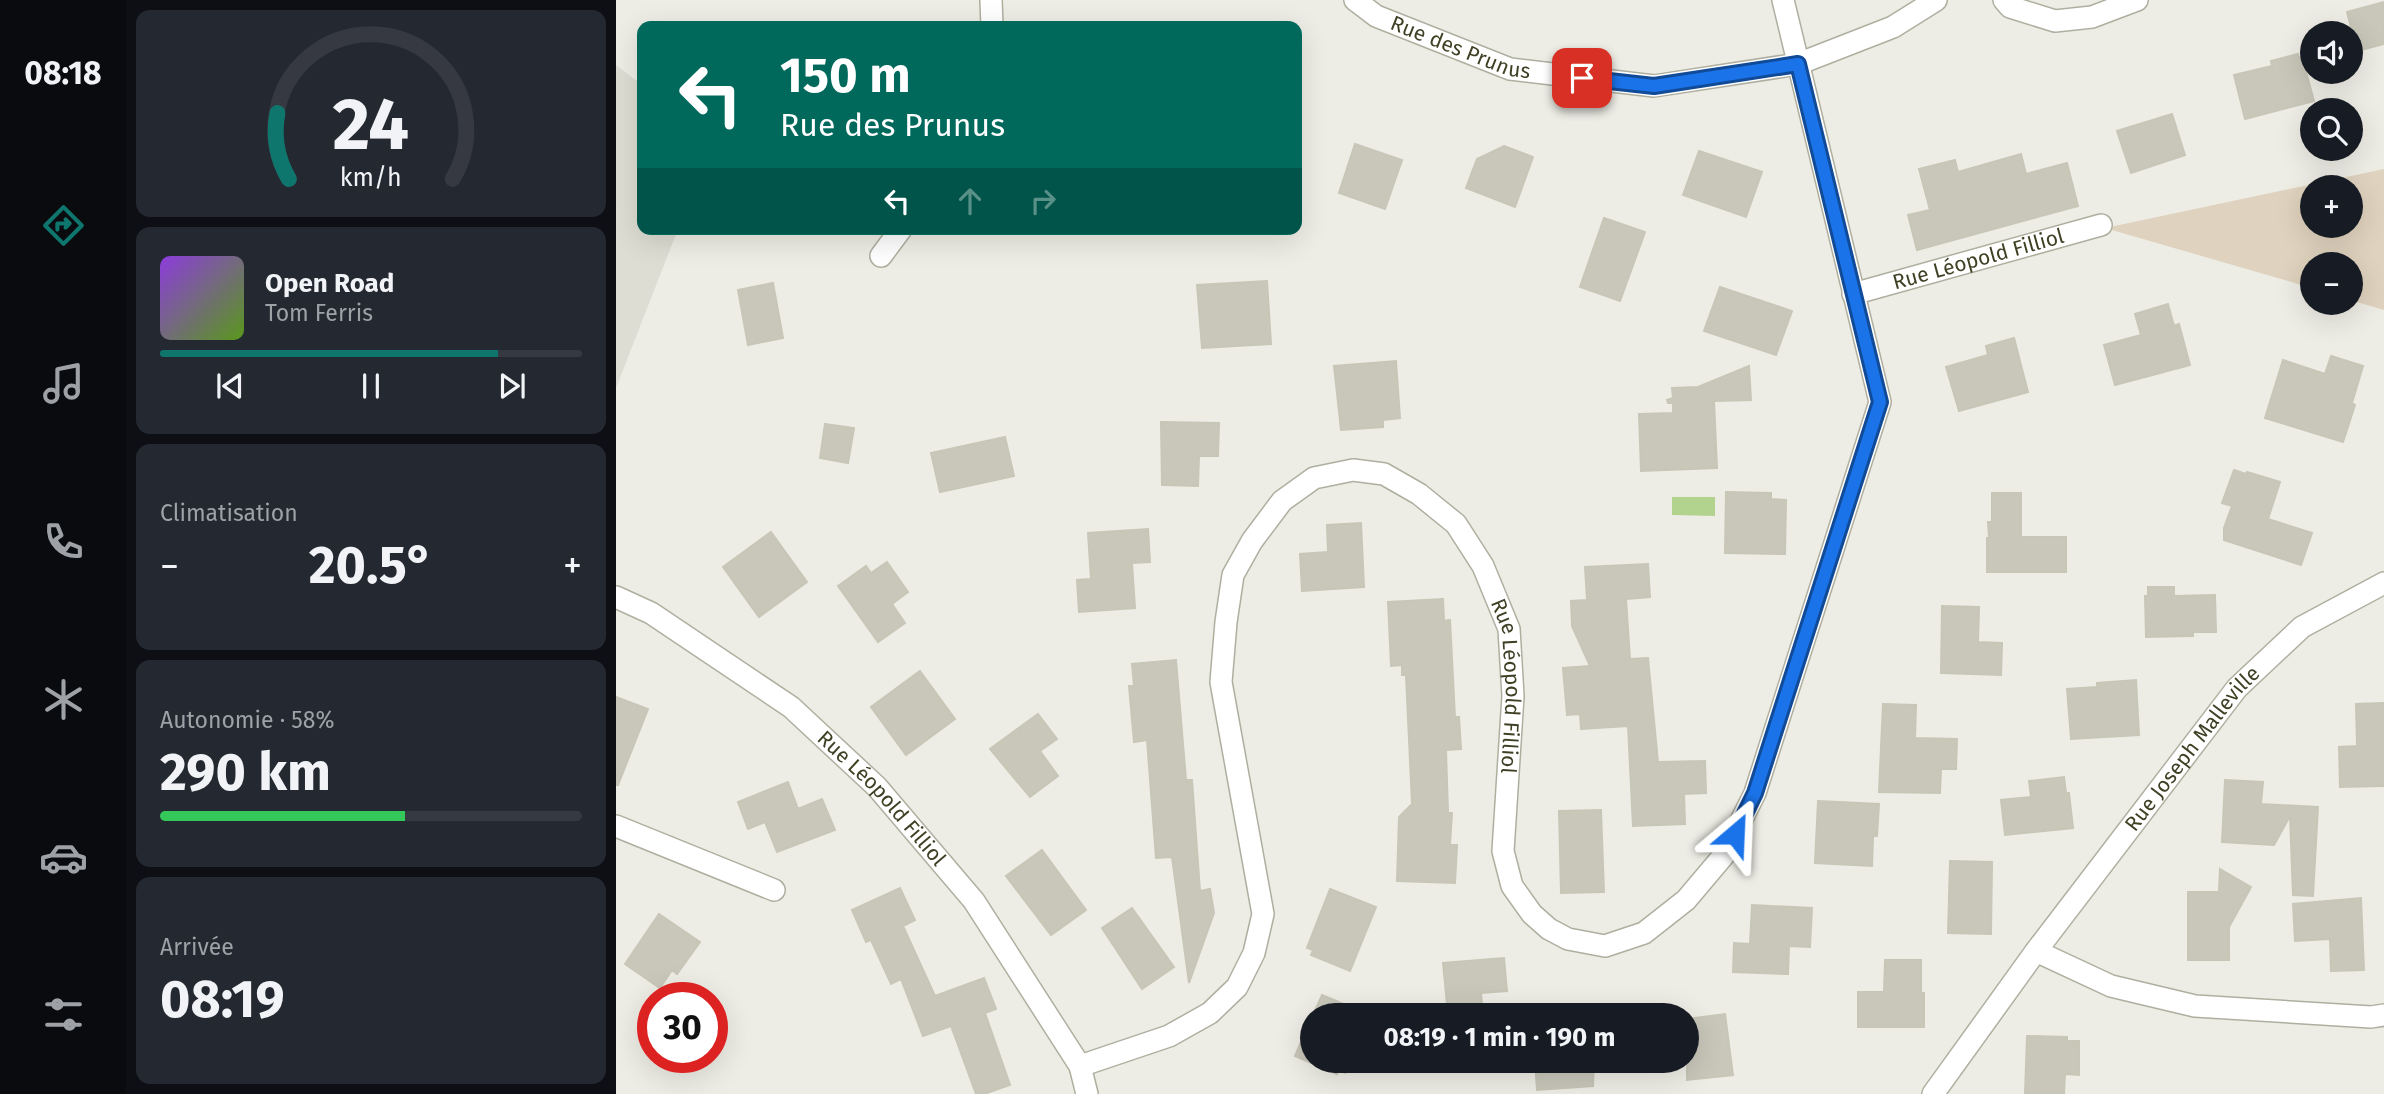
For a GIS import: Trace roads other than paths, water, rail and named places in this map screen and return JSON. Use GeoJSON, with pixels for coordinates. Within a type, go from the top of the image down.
{"type":"FeatureCollection","features":[{"type":"Feature","properties":{"kind":"street"},"geometry":{"type":"LineString","coordinates":[[991,0],[992,21]]}},
{"type":"Feature","properties":{"kind":"street","name":"Rue des Prunus"},"geometry":{"type":"LineString","coordinates":[[1355,0],[1376,16],[1510,69],[1654,86],[1798,64],[1893,27],[1936,0]]}},
{"type":"Feature","properties":{"kind":"street","name":"Rue Léopold Filliol"},"geometry":{"type":"LineString","coordinates":[[1080,1066],[1169,1036],[1210,1013],[1237,987],[1254,953],[1263,914],[1221,682],[1226,622],[1233,575],[1252,541],[1282,501],[1314,478],[1353,470],[1384,474],[1419,494],[1456,524],[1483,566],[1509,629],[1513,696],[1503,851],[1512,886],[1532,914],[1549,929],[1568,939],[1605,946],[1644,933],[1686,900],[1724,855],[1755,793],[1880,402],[1783,0]]}},
{"type":"Feature","properties":{"kind":"street"},"geometry":{"type":"LineString","coordinates":[[2004,0],[2010,6],[2055,21],[2092,17],[2137,0]]}},
{"type":"Feature","properties":{"kind":"street","name":"Rue Léopold Filliol"},"geometry":{"type":"LineString","coordinates":[[1853,294],[2101,225]]}},
{"type":"Feature","properties":{"kind":"street"},"geometry":{"type":"LineString","coordinates":[[881,256],[897,235]]}},
{"type":"Feature","properties":{"kind":"street","name":"Rue Joseph Malleville"},"geometry":{"type":"LineString","coordinates":[[1933,1094],[2036,951],[2237,688],[2302,627],[2384,583]]}},
{"type":"Feature","properties":{"kind":"street","name":"Rue Léopold Filliol"},"geometry":{"type":"LineString","coordinates":[[616,597],[651,613],[791,707],[877,787],[974,901],[1080,1066],[1087,1094]]}},
{"type":"Feature","properties":{"kind":"street"},"geometry":{"type":"LineString","coordinates":[[616,825],[774,890]]}},
{"type":"Feature","properties":{"kind":"street"},"geometry":{"type":"LineString","coordinates":[[2036,951],[2110,986],[2195,1006],[2371,1017],[2384,1015]]}}]}
